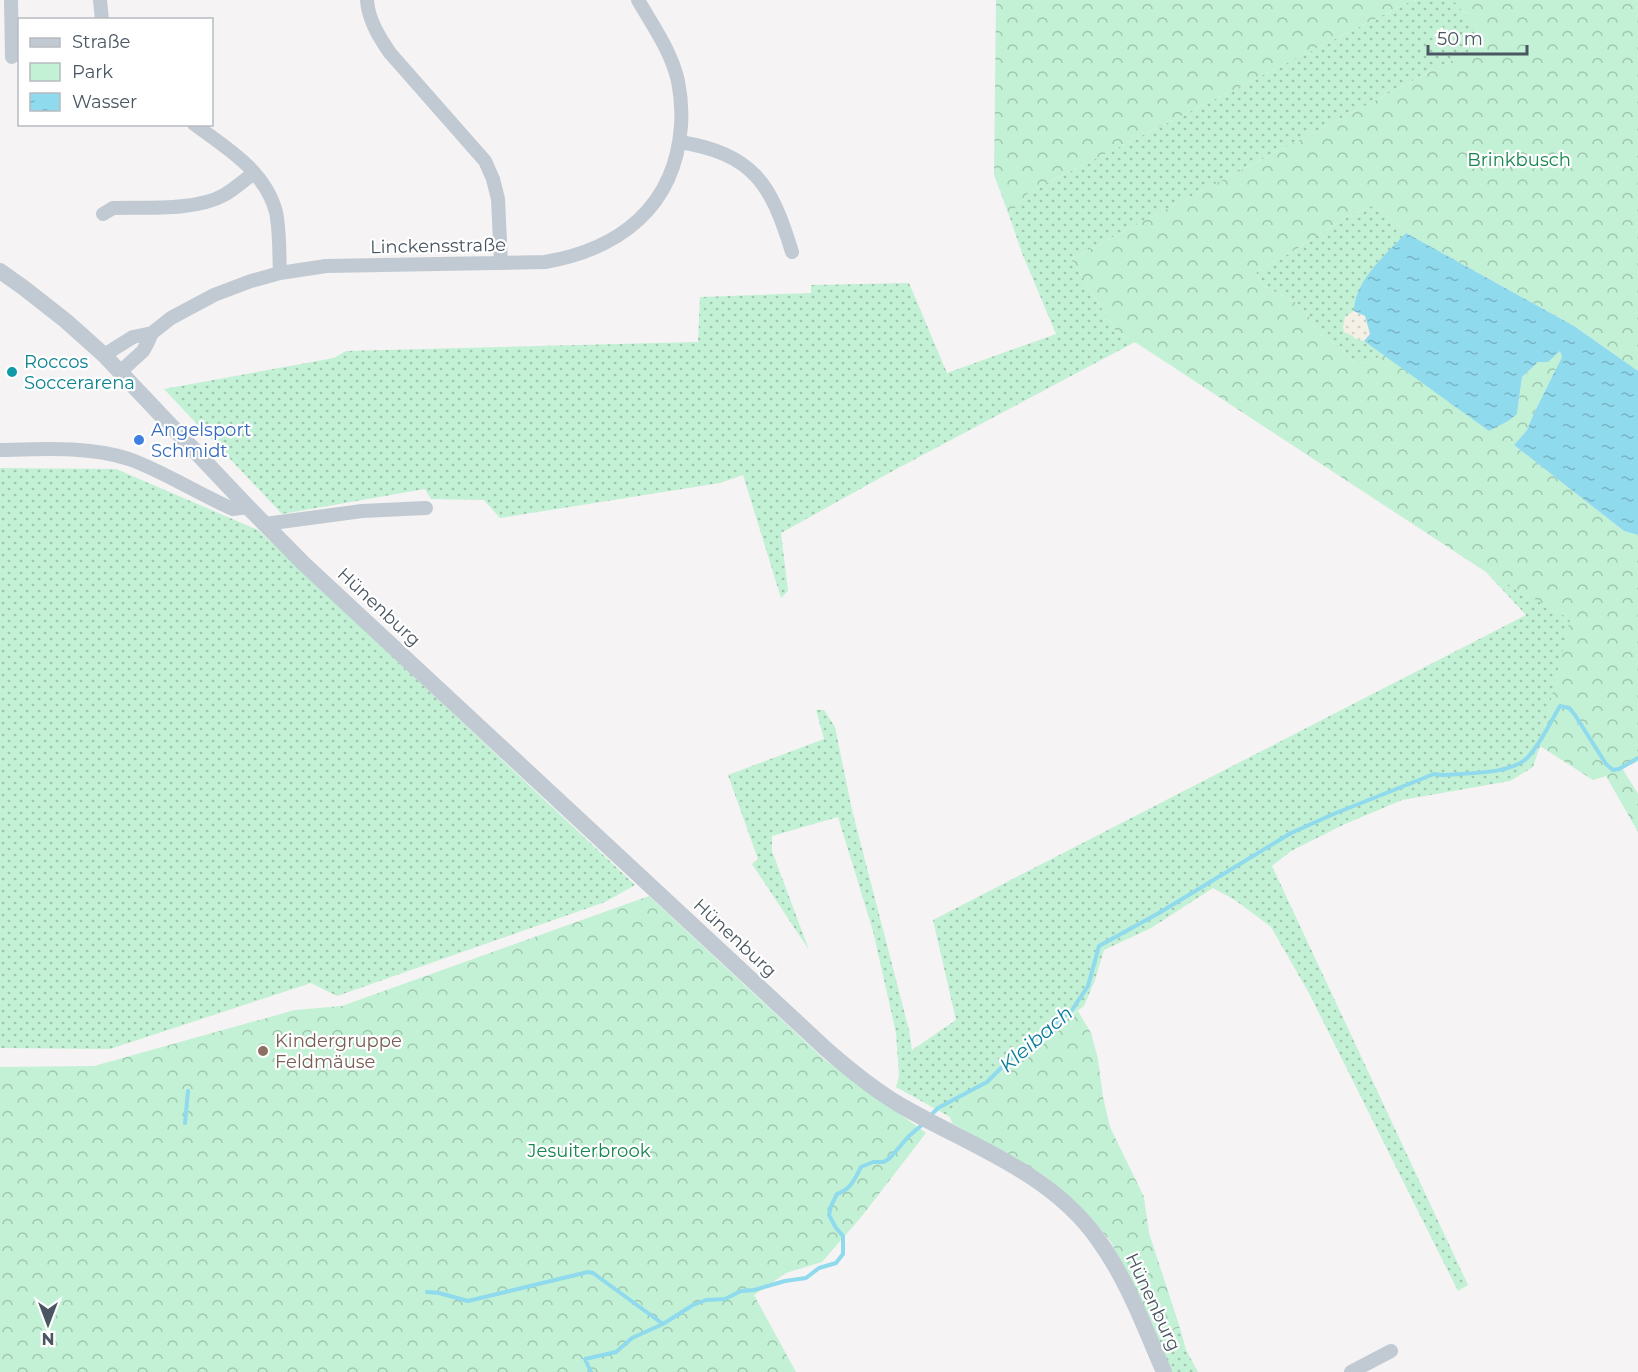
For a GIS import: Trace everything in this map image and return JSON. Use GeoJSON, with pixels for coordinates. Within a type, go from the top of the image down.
{"type":"FeatureCollection","features":[{"type":"Feature","properties":{"kind":"street"},"geometry":{"type":"LineString","coordinates":[[10,57],[11,0]]}},
{"type":"Feature","properties":{"kind":"street"},"geometry":{"type":"LineString","coordinates":[[100,0],[102,18]]}},
{"type":"Feature","properties":{"kind":"street"},"geometry":{"type":"LineString","coordinates":[[367,0],[378,35],[390,53],[484,161],[493,179],[498,199],[501,263]]}},
{"type":"Feature","properties":{"kind":"street","name":"Linckensstraße"},"geometry":{"type":"LineString","coordinates":[[104,355],[133,337],[152,333],[171,318],[214,295],[280,273],[326,266],[545,262],[570,257],[601,245],[628,230],[657,198],[671,170],[680,142],[681,113],[678,81],[668,49],[638,0]]}},
{"type":"Feature","properties":{"kind":"street"},"geometry":{"type":"LineString","coordinates":[[197,126],[243,160],[265,187],[275,211],[279,238],[280,273]]}},
{"type":"Feature","properties":{"kind":"street"},"geometry":{"type":"LineString","coordinates":[[680,142],[700,145],[723,153],[754,174],[771,196],[792,252]]}},
{"type":"Feature","properties":{"kind":"street"},"geometry":{"type":"LineString","coordinates":[[103,214],[113,208],[189,206],[208,202],[224,195],[254,173]]}},
{"type":"Feature","properties":{"kind":"street","name":"Hünenburg"},"geometry":{"type":"LineString","coordinates":[[0,271],[66,321],[104,355],[312,571],[859,1078],[900,1105],[988,1151],[1042,1183],[1071,1208],[1103,1246],[1131,1295],[1164,1372]]}},
{"type":"Feature","properties":{"kind":"street","name":"Linckensstraße"},"geometry":{"type":"LineString","coordinates":[[120,372],[143,351],[152,333]]}},
{"type":"Feature","properties":{"kind":"street"},"geometry":{"type":"LineString","coordinates":[[0,450],[76,450],[106,454],[153,469],[233,509],[248,507]]}},
{"type":"Feature","properties":{"kind":"street"},"geometry":{"type":"LineString","coordinates":[[265,524],[362,511],[426,508]]}},
{"type":"Feature","properties":{"kind":"street"},"geometry":{"type":"LineString","coordinates":[[1351,1372],[1391,1351]]}},
{"type":"Feature","properties":{"kind":"green space"},"geometry":{"type":"Polygon","coordinates":[[[996,0],[1417,0],[1029,192],[1009,215],[994,175],[996,0]]]}},
{"type":"Feature","properties":{"kind":"green space"},"geometry":{"type":"Polygon","coordinates":[[[1417,0],[1453,0],[1489,41],[1071,259],[1117,333],[1135,342],[781,533],[788,591],[781,598],[743,475],[720,483],[500,518],[484,500],[431,499],[425,489],[282,514],[164,389],[334,358],[346,351],[698,342],[700,297],[811,293],[811,285],[909,283],[947,373],[1056,334],[1022,253],[1009,215],[1029,192],[1417,0]]]}},
{"type":"Feature","properties":{"kind":"green space","name":"Brinkbusch"},"geometry":{"type":"Polygon","coordinates":[[[1453,0],[1638,0],[1638,371],[1574,326],[1406,233],[1375,205],[1350,215],[1256,272],[1264,286],[1295,302],[1306,312],[1317,332],[1341,348],[1353,362],[1369,363],[1383,354],[1489,431],[1517,414],[1522,377],[1538,362],[1560,351],[1562,357],[1527,430],[1514,445],[1624,531],[1638,535],[1638,760],[1622,768],[1638,794],[1638,832],[1606,776],[1593,780],[1540,746],[1570,619],[1486,572],[1135,342],[1117,333],[1071,259],[1489,41],[1453,0]]]}},
{"type":"Feature","properties":{"kind":"green space"},"geometry":{"type":"Polygon","coordinates":[[[1375,205],[1406,233],[1365,279],[1355,300],[1354,311],[1345,317],[1354,338],[1364,341],[1383,354],[1369,363],[1353,362],[1341,348],[1317,332],[1306,312],[1295,302],[1264,286],[1256,272],[1350,215],[1375,205]]]}},
{"type":"Feature","properties":{"kind":"green space"},"geometry":{"type":"Polygon","coordinates":[[[0,468],[116,469],[258,530],[635,885],[605,902],[337,996],[311,983],[110,1049],[0,1048],[0,468]]]}},
{"type":"Feature","properties":{"kind":"green space"},"geometry":{"type":"Polygon","coordinates":[[[1486,572],[1571,619],[1533,767],[1510,781],[1402,800],[1345,824],[1291,851],[1272,866],[1468,1285],[1458,1291],[1310,995],[1271,927],[1235,900],[1213,888],[1151,928],[1104,950],[1084,1006],[1031,1044],[997,1077],[952,1110],[950,1117],[896,1087],[899,1076],[896,1033],[873,931],[838,817],[772,836],[772,851],[809,950],[752,864],[758,859],[728,775],[824,739],[816,710],[824,710],[835,727],[852,810],[909,1030],[912,1050],[956,1020],[933,920],[1526,615],[1486,572]]]}},
{"type":"Feature","properties":{"kind":"green space","name":"Jesuiterbrook"},"geometry":{"type":"Polygon","coordinates":[[[649,896],[825,1060],[926,1133],[862,1216],[822,1262],[786,1273],[754,1295],[796,1372],[0,1372],[0,1067],[94,1066],[295,1010],[342,1006],[649,896]]]}},
{"type":"Feature","properties":{"kind":"green space"},"geometry":{"type":"Polygon","coordinates":[[[1078,1011],[1091,1033],[1110,1127],[1144,1197],[1149,1233],[1180,1328],[1153,1333],[1142,1304],[1111,1242],[1096,1224],[1046,1177],[952,1123],[950,1117],[952,1110],[997,1077],[1031,1044],[1078,1011]]]}},
{"type":"Feature","properties":{"kind":"green space"},"geometry":{"type":"Polygon","coordinates":[[[1180,1328],[1186,1350],[1198,1372],[1171,1372],[1153,1333],[1180,1328]]]}},
{"type":"Feature","properties":{"kind":"sand"},"geometry":{"type":"Polygon","coordinates":[[[1354,311],[1365,316],[1370,335],[1364,341],[1344,332],[1345,317],[1354,311]]]}},
{"type":"Feature","properties":{"kind":"water"},"geometry":{"type":"Polygon","coordinates":[[[1406,233],[1574,326],[1638,371],[1638,535],[1624,531],[1514,445],[1527,430],[1562,357],[1560,351],[1548,362],[1538,362],[1522,377],[1517,414],[1489,431],[1364,341],[1370,334],[1365,316],[1354,311],[1359,289],[1373,268],[1406,233]]]}},
{"type":"Feature","properties":{"kind":"waterway","name":"Kleibach"},"geometry":{"type":"LineString","coordinates":[[930,1116],[938,1108],[987,1082],[1016,1053],[1072,1010],[1088,986],[1099,946],[1159,913],[1291,833],[1434,774],[1488,772],[1520,763],[1537,746],[1560,706],[1569,708],[1575,715],[1606,764],[1613,770],[1638,758]]}},
{"type":"Feature","properties":{"kind":"waterway"},"geometry":{"type":"LineString","coordinates":[[185,1123],[188,1091]]}},
{"type":"Feature","properties":{"kind":"waterway","name":"Kleibach"},"geometry":{"type":"LineString","coordinates":[[591,1372],[585,1359],[616,1352],[632,1338],[663,1324],[693,1305],[706,1300],[725,1299],[741,1291],[806,1278],[819,1268],[836,1263],[843,1254],[843,1236],[829,1215],[837,1194],[849,1186],[861,1167],[873,1162],[884,1162],[890,1158],[923,1124]]}},
{"type":"Feature","properties":{"kind":"waterway"},"geometry":{"type":"LineString","coordinates":[[427,1292],[468,1301],[588,1272],[593,1273],[663,1324]]}},
{"type":"Feature","properties":{"kind":"place","name":"Roccos Soccerarena"},"geometry":{"type":"Point","coordinates":[12,372]}},
{"type":"Feature","properties":{"kind":"place","name":"Angelsport Schmidt"},"geometry":{"type":"Point","coordinates":[139,440]}},
{"type":"Feature","properties":{"kind":"place","name":"Kindergruppe Feldmäuse"},"geometry":{"type":"Point","coordinates":[263,1051]}}]}
